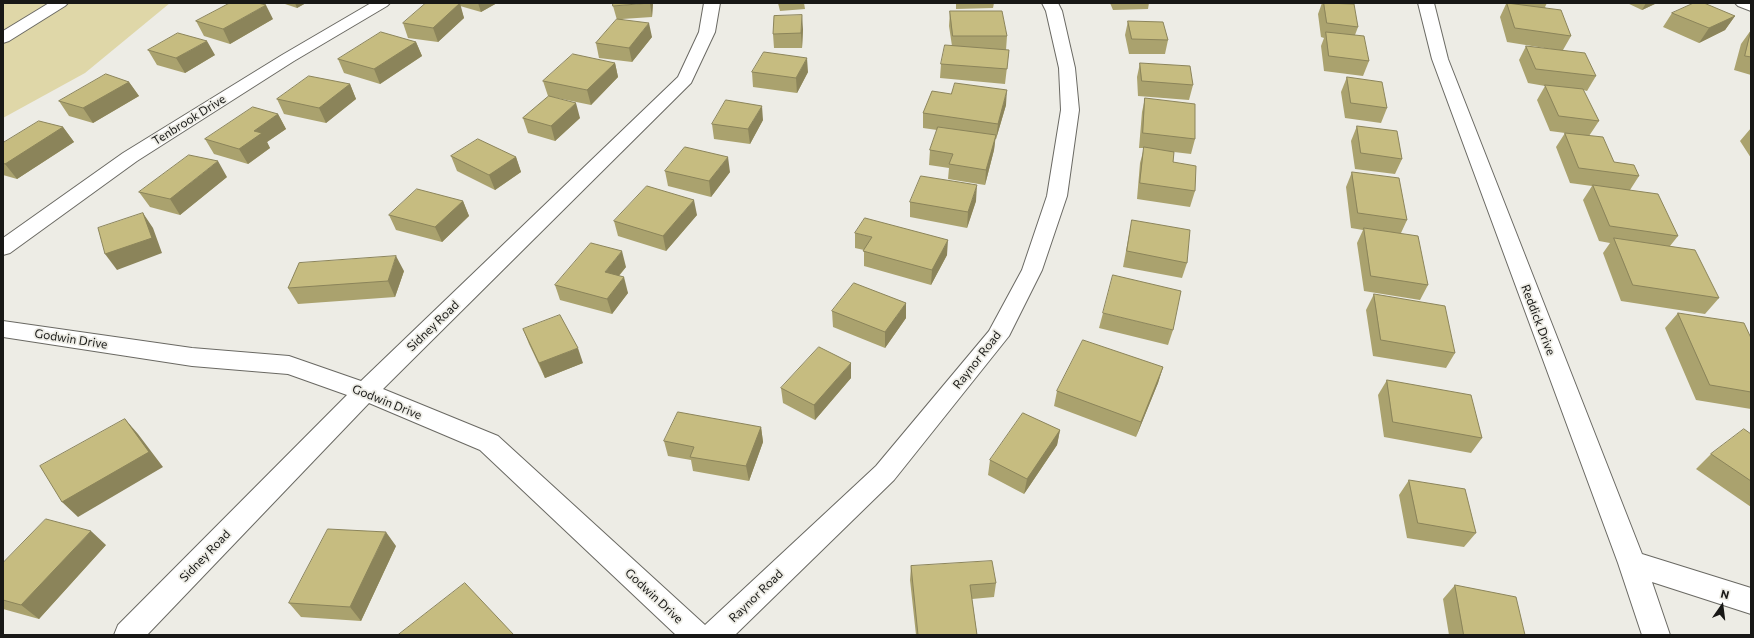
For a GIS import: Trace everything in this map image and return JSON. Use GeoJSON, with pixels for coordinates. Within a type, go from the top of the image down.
{"type":"FeatureCollection","features":[{"type":"Feature","properties":{"kind":"street"},"geometry":{"type":"LineString","coordinates":[[3,38],[60,3]]}},
{"type":"Feature","properties":{"kind":"street","name":"Tenbrook Drive"},"geometry":{"type":"LineString","coordinates":[[3,248],[130,157],[288,58],[382,3]]}},
{"type":"Feature","properties":{"kind":"street","name":"Sidney Road"},"geometry":{"type":"LineString","coordinates":[[128,635],[365,392],[685,79],[707,32],[712,3]]}},
{"type":"Feature","properties":{"kind":"street","name":"Raynor Road"},"geometry":{"type":"LineString","coordinates":[[714,635],[885,473],[998,336],[1032,270],[1057,196],[1061,172],[1070,110],[1067,68],[1054,11],[1050,3]]}},
{"type":"Feature","properties":{"kind":"street","name":"Reddick Drive"},"geometry":{"type":"LineString","coordinates":[[1426,3],[1445,74],[1632,563],[1656,635]]}},
{"type":"Feature","properties":{"kind":"street"},"geometry":{"type":"LineString","coordinates":[[1743,3],[1751,6]]}},
{"type":"Feature","properties":{"kind":"street","name":"Godwin Drive"},"geometry":{"type":"LineString","coordinates":[[3,329],[192,357],[289,365],[365,392],[489,443],[696,635]]}},
{"type":"Feature","properties":{"kind":"street"},"geometry":{"type":"LineString","coordinates":[[1632,563],[1751,601]]}},
{"type":"Feature","properties":{"kind":"shaded area"},"geometry":{"type":"Polygon","coordinates":[[[3,3],[170,3],[85,73],[3,118],[3,3]]]}},
{"type":"Feature","properties":{"kind":"building"},"geometry":{"type":"Polygon","coordinates":[[[230,3],[258,3],[266,5],[223,29],[196,21],[230,3]]]}},
{"type":"Feature","properties":{"kind":"building"},"geometry":{"type":"Polygon","coordinates":[[[426,3],[460,3],[433,28],[403,23],[426,3]]]}},
{"type":"Feature","properties":{"kind":"building"},"geometry":{"type":"Polygon","coordinates":[[[613,3],[650,3],[613,6],[613,3]]]}},
{"type":"Feature","properties":{"kind":"building"},"geometry":{"type":"Polygon","coordinates":[[[1324,3],[1354,4],[1358,27],[1327,23],[1324,3]]]}},
{"type":"Feature","properties":{"kind":"building"},"geometry":{"type":"Polygon","coordinates":[[[1507,3],[1561,10],[1571,36],[1515,28],[1507,3]]]}},
{"type":"Feature","properties":{"kind":"building"},"geometry":{"type":"Polygon","coordinates":[[[1694,3],[1704,3],[1735,16],[1709,28],[1672,13],[1694,3]]]}},
{"type":"Feature","properties":{"kind":"building"},"geometry":{"type":"Polygon","coordinates":[[[950,11],[1002,11],[1007,36],[953,36],[950,11]]]}},
{"type":"Feature","properties":{"kind":"building"},"geometry":{"type":"Polygon","coordinates":[[[802,15],[801,33],[773,34],[774,16],[802,15]]]}},
{"type":"Feature","properties":{"kind":"building"},"geometry":{"type":"Polygon","coordinates":[[[617,19],[649,23],[629,48],[596,43],[617,19]]]}},
{"type":"Feature","properties":{"kind":"building"},"geometry":{"type":"Polygon","coordinates":[[[1128,21],[1163,22],[1168,40],[1132,39],[1128,21]]]}},
{"type":"Feature","properties":{"kind":"building"},"geometry":{"type":"Polygon","coordinates":[[[1751,30],[1751,57],[1745,56],[1751,30]]]}},
{"type":"Feature","properties":{"kind":"building"},"geometry":{"type":"Polygon","coordinates":[[[381,32],[416,42],[374,69],[338,59],[381,32]]]}},
{"type":"Feature","properties":{"kind":"building"},"geometry":{"type":"Polygon","coordinates":[[[1326,32],[1364,36],[1369,61],[1329,56],[1326,32]]]}},
{"type":"Feature","properties":{"kind":"building"},"geometry":{"type":"Polygon","coordinates":[[[178,33],[207,41],[176,58],[148,50],[178,33]]]}},
{"type":"Feature","properties":{"kind":"building"},"geometry":{"type":"Polygon","coordinates":[[[945,45],[1009,50],[1007,69],[941,64],[945,45]]]}},
{"type":"Feature","properties":{"kind":"building"},"geometry":{"type":"Polygon","coordinates":[[[1526,46],[1585,53],[1596,76],[1536,69],[1526,46]]]}},
{"type":"Feature","properties":{"kind":"building"},"geometry":{"type":"Polygon","coordinates":[[[764,52],[807,58],[796,78],[752,72],[764,52]]]}},
{"type":"Feature","properties":{"kind":"building"},"geometry":{"type":"Polygon","coordinates":[[[573,54],[615,63],[587,90],[543,81],[573,54]]]}},
{"type":"Feature","properties":{"kind":"building"},"geometry":{"type":"Polygon","coordinates":[[[1140,63],[1190,66],[1193,85],[1142,81],[1140,63]]]}},
{"type":"Feature","properties":{"kind":"building"},"geometry":{"type":"Polygon","coordinates":[[[106,74],[129,82],[83,108],[59,101],[106,74]]]}},
{"type":"Feature","properties":{"kind":"building"},"geometry":{"type":"Polygon","coordinates":[[[309,76],[350,84],[319,108],[277,99],[309,76]]]}},
{"type":"Feature","properties":{"kind":"building"},"geometry":{"type":"Polygon","coordinates":[[[1347,77],[1382,82],[1387,108],[1351,103],[1347,77]]]}},
{"type":"Feature","properties":{"kind":"building"},"geometry":{"type":"Polygon","coordinates":[[[955,83],[1007,90],[998,124],[923,113],[932,91],[951,94],[955,83]]]}},
{"type":"Feature","properties":{"kind":"building"},"geometry":{"type":"Polygon","coordinates":[[[1545,85],[1583,89],[1599,121],[1559,116],[1545,85]]]}},
{"type":"Feature","properties":{"kind":"building"},"geometry":{"type":"Polygon","coordinates":[[[549,96],[576,103],[551,126],[523,118],[549,96]]]}},
{"type":"Feature","properties":{"kind":"building"},"geometry":{"type":"Polygon","coordinates":[[[1145,98],[1195,104],[1195,139],[1143,133],[1145,98]]]}},
{"type":"Feature","properties":{"kind":"building"},"geometry":{"type":"Polygon","coordinates":[[[726,100],[762,106],[748,129],[712,124],[726,100]]]}},
{"type":"Feature","properties":{"kind":"building"},"geometry":{"type":"Polygon","coordinates":[[[253,107],[278,114],[254,131],[262,133],[239,149],[205,139],[253,107]]]}},
{"type":"Feature","properties":{"kind":"building"},"geometry":{"type":"Polygon","coordinates":[[[39,121],[63,127],[5,164],[3,163],[3,143],[39,121]]]}},
{"type":"Feature","properties":{"kind":"building"},"geometry":{"type":"Polygon","coordinates":[[[1357,126],[1397,131],[1402,159],[1361,153],[1357,126]]]}},
{"type":"Feature","properties":{"kind":"building"},"geometry":{"type":"Polygon","coordinates":[[[938,127],[996,135],[986,170],[949,164],[953,154],[930,150],[938,127]]]}},
{"type":"Feature","properties":{"kind":"building"},"geometry":{"type":"Polygon","coordinates":[[[1565,133],[1603,137],[1614,162],[1634,165],[1639,176],[1579,168],[1565,133]]]}},
{"type":"Feature","properties":{"kind":"building"},"geometry":{"type":"Polygon","coordinates":[[[478,139],[516,157],[489,175],[451,156],[478,139]]]}},
{"type":"Feature","properties":{"kind":"building"},"geometry":{"type":"Polygon","coordinates":[[[685,147],[728,157],[709,181],[665,171],[685,147]]]}},
{"type":"Feature","properties":{"kind":"building"},"geometry":{"type":"Polygon","coordinates":[[[1144,147],[1174,152],[1173,162],[1196,166],[1195,191],[1140,183],[1144,147]]]}},
{"type":"Feature","properties":{"kind":"building"},"geometry":{"type":"Polygon","coordinates":[[[189,155],[218,161],[170,199],[139,192],[189,155]]]}},
{"type":"Feature","properties":{"kind":"building"},"geometry":{"type":"Polygon","coordinates":[[[1352,172],[1399,178],[1407,220],[1358,213],[1352,172]]]}},
{"type":"Feature","properties":{"kind":"building"},"geometry":{"type":"Polygon","coordinates":[[[921,176],[977,185],[968,212],[910,202],[921,176]]]}},
{"type":"Feature","properties":{"kind":"building"},"geometry":{"type":"Polygon","coordinates":[[[1593,185],[1658,194],[1678,236],[1610,226],[1593,185]]]}},
{"type":"Feature","properties":{"kind":"building"},"geometry":{"type":"Polygon","coordinates":[[[647,186],[694,200],[663,236],[614,221],[647,186]]]}},
{"type":"Feature","properties":{"kind":"building"},"geometry":{"type":"Polygon","coordinates":[[[417,189],[463,201],[435,227],[389,215],[417,189]]]}},
{"type":"Feature","properties":{"kind":"building"},"geometry":{"type":"Polygon","coordinates":[[[143,213],[152,238],[105,254],[98,228],[143,213]]]}},
{"type":"Feature","properties":{"kind":"building"},"geometry":{"type":"Polygon","coordinates":[[[865,218],[948,240],[932,270],[863,251],[872,237],[855,233],[865,218]]]}},
{"type":"Feature","properties":{"kind":"building"},"geometry":{"type":"Polygon","coordinates":[[[1132,220],[1190,230],[1187,263],[1127,251],[1132,220]]]}},
{"type":"Feature","properties":{"kind":"building"},"geometry":{"type":"Polygon","coordinates":[[[1364,228],[1418,236],[1428,285],[1371,276],[1364,228]]]}},
{"type":"Feature","properties":{"kind":"building"},"geometry":{"type":"Polygon","coordinates":[[[1614,238],[1695,250],[1719,298],[1633,285],[1614,238]]]}},
{"type":"Feature","properties":{"kind":"building"},"geometry":{"type":"Polygon","coordinates":[[[591,243],[622,251],[605,272],[624,277],[607,299],[555,285],[591,243]]]}},
{"type":"Feature","properties":{"kind":"building"},"geometry":{"type":"Polygon","coordinates":[[[396,256],[388,281],[288,288],[299,263],[396,256]]]}},
{"type":"Feature","properties":{"kind":"building"},"geometry":{"type":"Polygon","coordinates":[[[1113,275],[1181,291],[1173,330],[1103,313],[1113,275]]]}},
{"type":"Feature","properties":{"kind":"building"},"geometry":{"type":"Polygon","coordinates":[[[854,283],[906,303],[885,332],[832,311],[854,283]]]}},
{"type":"Feature","properties":{"kind":"building"},"geometry":{"type":"Polygon","coordinates":[[[1374,294],[1445,306],[1455,353],[1381,340],[1374,294]]]}},
{"type":"Feature","properties":{"kind":"building"},"geometry":{"type":"Polygon","coordinates":[[[1678,313],[1744,323],[1751,338],[1751,392],[1710,385],[1678,313]]]}},
{"type":"Feature","properties":{"kind":"building"},"geometry":{"type":"Polygon","coordinates":[[[560,315],[578,348],[539,363],[523,329],[560,315]]]}},
{"type":"Feature","properties":{"kind":"building"},"geometry":{"type":"Polygon","coordinates":[[[1083,340],[1163,367],[1141,422],[1057,391],[1083,340]]]}},
{"type":"Feature","properties":{"kind":"building"},"geometry":{"type":"Polygon","coordinates":[[[819,347],[851,363],[814,405],[781,388],[819,347]]]}},
{"type":"Feature","properties":{"kind":"building"},"geometry":{"type":"Polygon","coordinates":[[[1387,380],[1471,395],[1482,438],[1393,422],[1387,380]]]}},
{"type":"Feature","properties":{"kind":"building"},"geometry":{"type":"Polygon","coordinates":[[[678,412],[761,427],[746,466],[690,457],[694,447],[664,441],[678,412]]]}},
{"type":"Feature","properties":{"kind":"building"},"geometry":{"type":"Polygon","coordinates":[[[1023,413],[1060,430],[1027,479],[990,460],[1023,413]]]}},
{"type":"Feature","properties":{"kind":"building"},"geometry":{"type":"Polygon","coordinates":[[[125,419],[149,452],[62,502],[40,466],[125,419]]]}},
{"type":"Feature","properties":{"kind":"building"},"geometry":{"type":"Polygon","coordinates":[[[1744,429],[1751,434],[1751,481],[1711,454],[1744,429]]]}},
{"type":"Feature","properties":{"kind":"building"},"geometry":{"type":"Polygon","coordinates":[[[1409,480],[1465,489],[1476,533],[1418,523],[1409,480]]]}},
{"type":"Feature","properties":{"kind":"building"},"geometry":{"type":"Polygon","coordinates":[[[46,519],[91,531],[21,605],[3,600],[3,563],[46,519]]]}},
{"type":"Feature","properties":{"kind":"building"},"geometry":{"type":"Polygon","coordinates":[[[328,529],[386,532],[350,607],[289,603],[328,529]]]}},
{"type":"Feature","properties":{"kind":"building"},"geometry":{"type":"Polygon","coordinates":[[[992,561],[996,583],[970,585],[977,635],[918,635],[911,566],[992,561]]]}},
{"type":"Feature","properties":{"kind":"building"},"geometry":{"type":"Polygon","coordinates":[[[465,583],[514,635],[398,635],[465,583]]]}},
{"type":"Feature","properties":{"kind":"building"},"geometry":{"type":"Polygon","coordinates":[[[1455,585],[1516,597],[1525,635],[1464,635],[1455,585]]]}}]}
